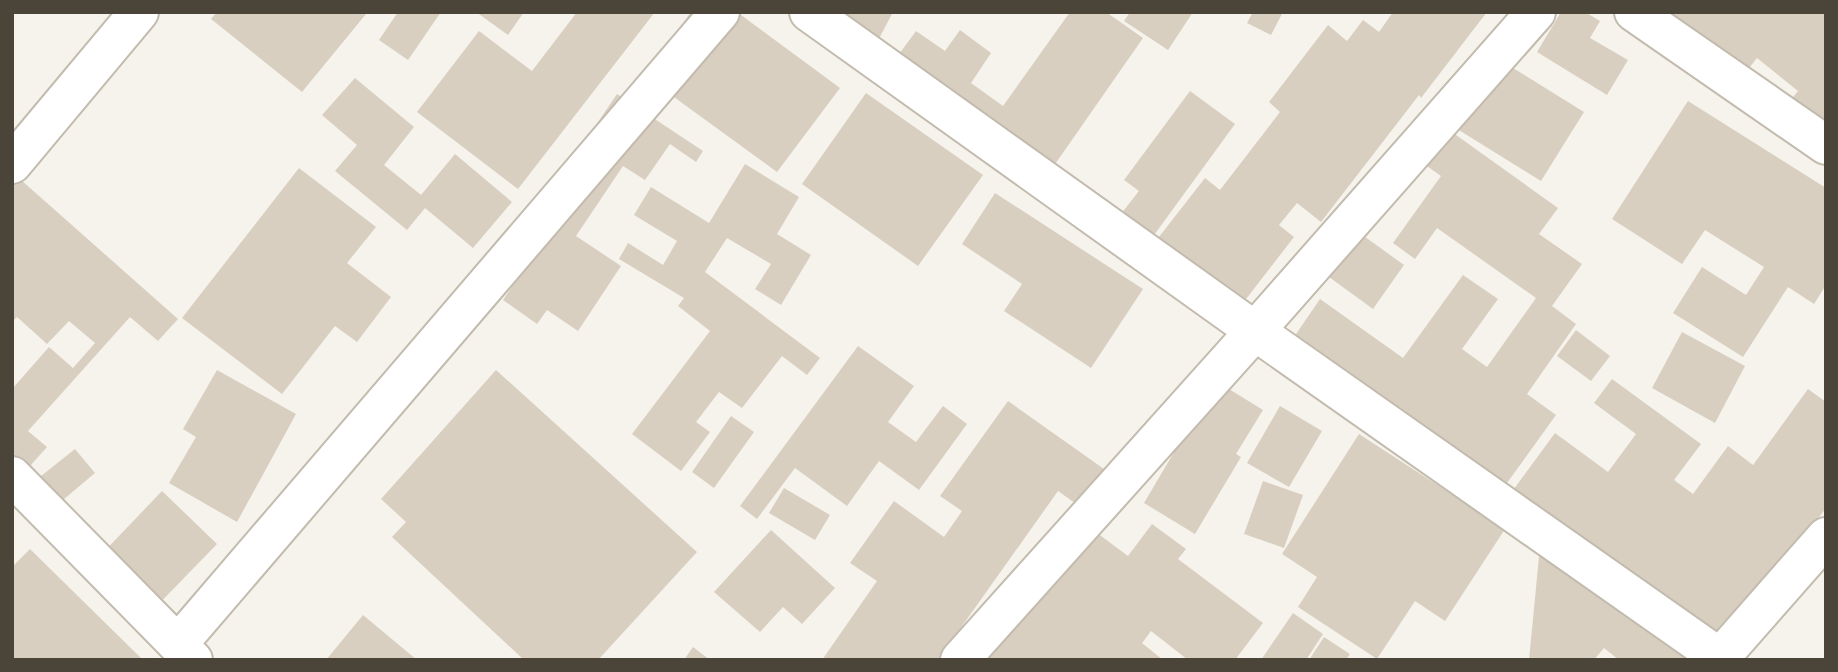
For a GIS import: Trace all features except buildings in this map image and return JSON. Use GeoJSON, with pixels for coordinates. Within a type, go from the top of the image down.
{"type":"FeatureCollection","features":[{"type":"Feature","properties":{"kind":"street"},"geometry":{"type":"LineString","coordinates":[[12,164],[139,12]]}},
{"type":"Feature","properties":{"kind":"street"},"geometry":{"type":"LineString","coordinates":[[12,476],[185,652],[720,12]]}},
{"type":"Feature","properties":{"kind":"street"},"geometry":{"type":"LineString","coordinates":[[809,12],[1720,659],[1826,537]]}},
{"type":"Feature","properties":{"kind":"street"},"geometry":{"type":"LineString","coordinates":[[960,660],[1536,12]]}},
{"type":"Feature","properties":{"kind":"street"},"geometry":{"type":"LineString","coordinates":[[1634,12],[1826,145]]}}]}
